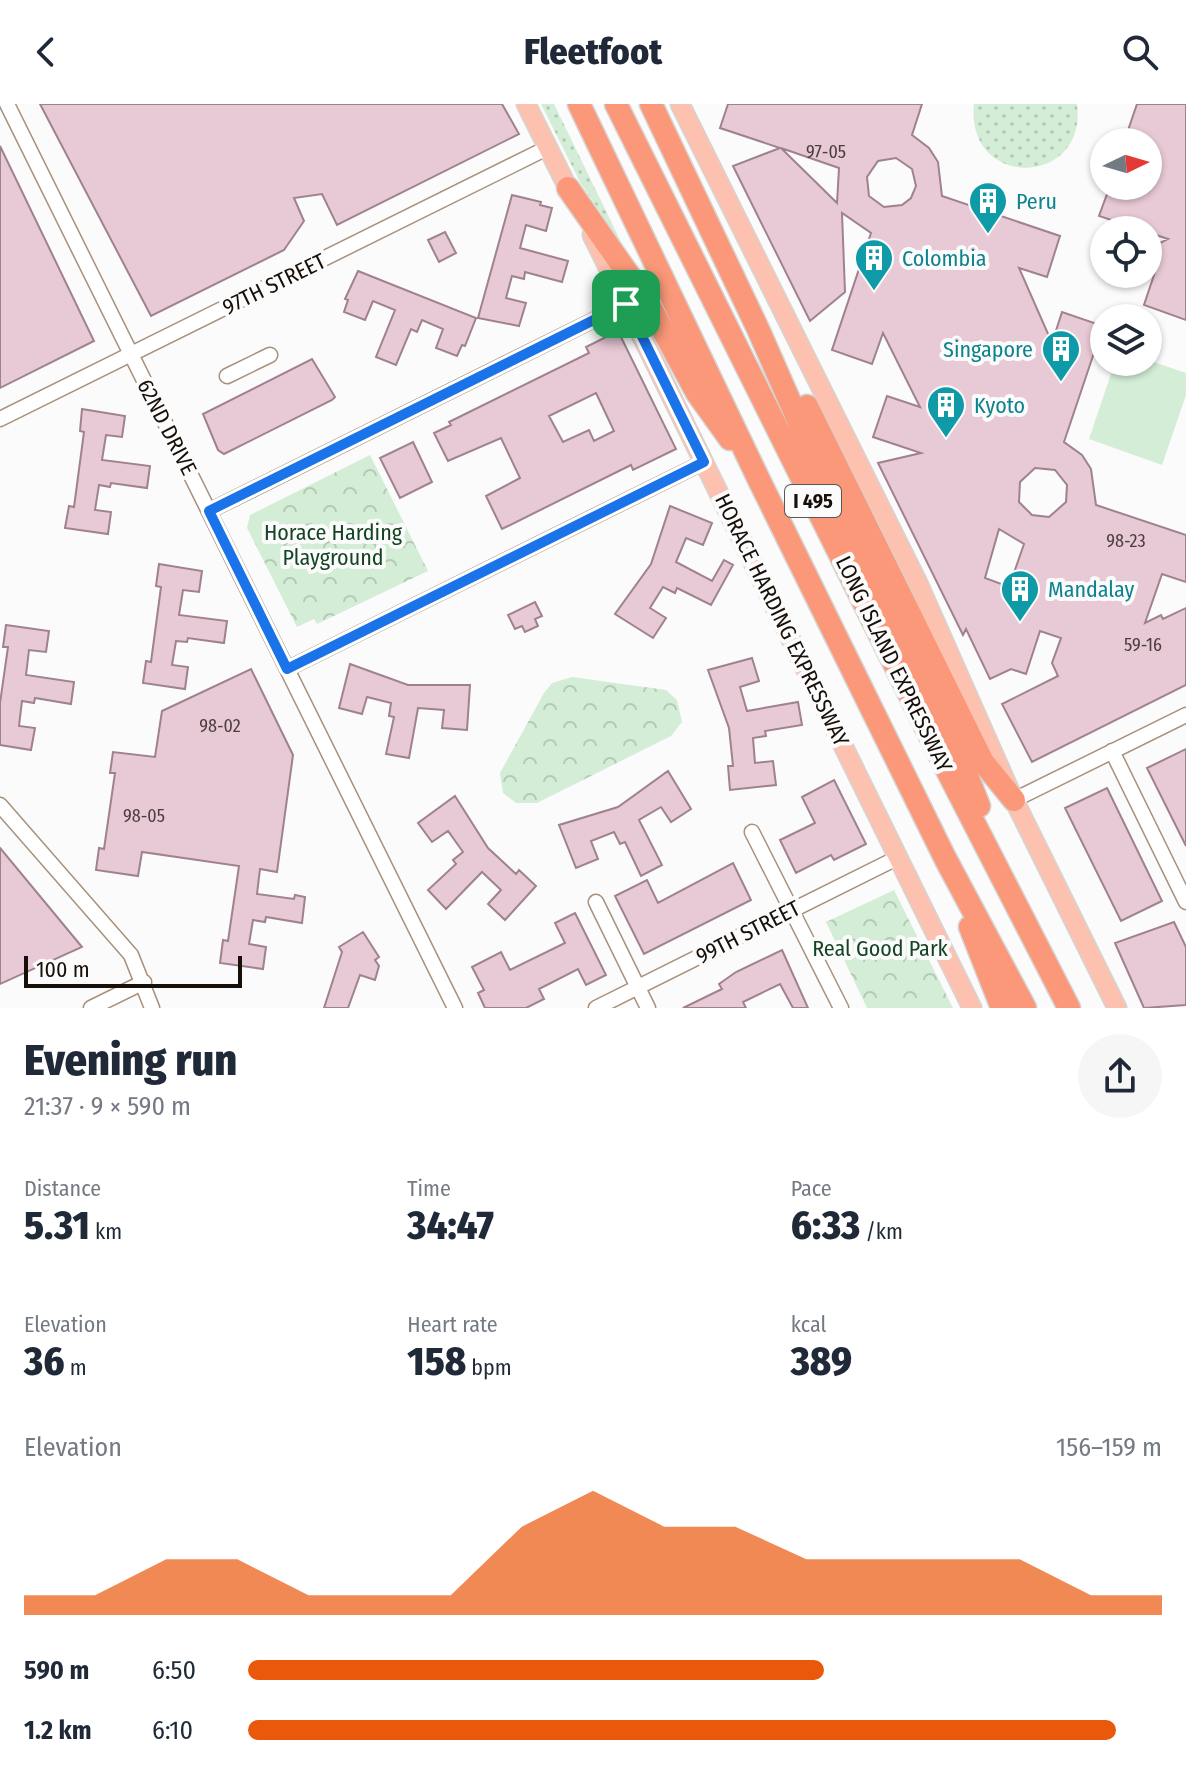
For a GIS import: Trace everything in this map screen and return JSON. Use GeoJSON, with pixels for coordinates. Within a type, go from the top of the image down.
{"type":"FeatureCollection","features":[{"type":"Feature","properties":{"kind":"highway","name":"LONG ISLAND EXPRESSWAY"},"geometry":{"type":"LineString","coordinates":[[579,104],[945,858],[1025,1008]]}},
{"type":"Feature","properties":{"kind":"highway","name":"LONG ISLAND EXPRESSWAY"},"geometry":{"type":"LineString","coordinates":[[616,104],[951,778],[1069,1008]]}},
{"type":"Feature","properties":{"kind":"highway"},"geometry":{"type":"LineString","coordinates":[[651,104],[749,292],[983,762],[1014,800]]}},
{"type":"Feature","properties":{"kind":"highway"},"geometry":{"type":"LineString","coordinates":[[568,188],[647,301],[697,393],[760,482]]}},
{"type":"Feature","properties":{"kind":"highway"},"geometry":{"type":"LineString","coordinates":[[693,189],[826,487],[966,773],[1014,896]]}},
{"type":"Feature","properties":{"kind":"highway"},"geometry":{"type":"LineString","coordinates":[[945,858],[1002,1008]]}},
{"type":"Feature","properties":{"kind":"main road","name":"HORACE HARDING EXPRESSWAY"},"geometry":{"type":"LineString","coordinates":[[526,104],[972,1008]]}},
{"type":"Feature","properties":{"kind":"main road"},"geometry":{"type":"LineString","coordinates":[[680,104],[912,571],[1014,800],[1117,1008]]}},
{"type":"Feature","properties":{"kind":"street","name":"62ND DRIVE"},"geometry":{"type":"LineString","coordinates":[[7,104],[455,1008]]}},
{"type":"Feature","properties":{"kind":"street","name":"97TH STREET"},"geometry":{"type":"LineString","coordinates":[[0,419],[547,148]]}},
{"type":"Feature","properties":{"kind":"street"},"geometry":{"type":"LineString","coordinates":[[209,511],[626,304]]}},
{"type":"Feature","properties":{"kind":"street"},"geometry":{"type":"LineString","coordinates":[[227,376],[270,355]]}},
{"type":"Feature","properties":{"kind":"street"},"geometry":{"type":"LineString","coordinates":[[287,669],[704,462]]}},
{"type":"Feature","properties":{"kind":"street"},"geometry":{"type":"LineString","coordinates":[[1014,800],[1186,715]]}},
{"type":"Feature","properties":{"kind":"street"},"geometry":{"type":"LineString","coordinates":[[1112,751],[1186,902]]}},
{"type":"Feature","properties":{"kind":"street"},"geometry":{"type":"LineString","coordinates":[[0,806],[131,955],[152,1008]]}},
{"type":"Feature","properties":{"kind":"street"},"geometry":{"type":"LineString","coordinates":[[752,832],[841,1008]]}},
{"type":"Feature","properties":{"kind":"street","name":"99TH STREET"},"geometry":{"type":"LineString","coordinates":[[596,1008],[899,857]]}},
{"type":"Feature","properties":{"kind":"street"},"geometry":{"type":"LineString","coordinates":[[596,902],[648,1008]]}},
{"type":"Feature","properties":{"kind":"street"},"geometry":{"type":"LineString","coordinates":[[91,1008],[144,982]]}},
{"type":"Feature","properties":{"kind":"green space"},"geometry":{"type":"Polygon","coordinates":[[[541,104],[554,104],[622,244],[580,182],[541,104]]]}},
{"type":"Feature","properties":{"kind":"green space"},"geometry":{"type":"Polygon","coordinates":[[[974,104],[1077,104],[1075,132],[1064,152],[1047,164],[1026,168],[1006,164],[988,152],[976,132],[974,104]]]}},
{"type":"Feature","properties":{"kind":"green space"},"geometry":{"type":"Polygon","coordinates":[[[1162,365],[1186,373],[1186,395],[1162,465],[1089,439],[1110,376],[1162,376],[1162,365]]]}},
{"type":"Feature","properties":{"kind":"green space","name":"Horace Harding Playground"},"geometry":{"type":"Polygon","coordinates":[[[370,455],[428,571],[317,624],[314,619],[297,627],[247,528],[250,515],[370,455]]]}},
{"type":"Feature","properties":{"kind":"green space"},"geometry":{"type":"Polygon","coordinates":[[[572,677],[666,690],[677,700],[682,722],[671,736],[537,803],[516,803],[503,793],[500,773],[544,693],[552,683],[572,677]]]}},
{"type":"Feature","properties":{"kind":"green space","name":"Real Good Park"},"geometry":{"type":"Polygon","coordinates":[[[894,890],[953,1008],[867,1008],[826,922],[894,890]]]}},
{"type":"Feature","properties":{"kind":"building"},"geometry":{"type":"Polygon","coordinates":[[[40,104],[502,104],[519,134],[337,225],[322,194],[294,198],[304,221],[284,250],[151,316],[40,104]]]}},
{"type":"Feature","properties":{"kind":"building"},"geometry":{"type":"Polygon","coordinates":[[[728,104],[922,104],[912,135],[929,148],[938,162],[942,196],[1060,236],[1047,277],[1019,268],[1052,343],[1062,312],[1090,322],[1090,365],[1064,442],[1082,455],[1091,469],[1096,505],[1186,535],[1186,582],[1162,574],[1145,623],[1161,615],[1163,619],[1186,608],[1186,685],[1032,762],[1002,704],[1058,676],[1052,663],[1061,638],[1040,631],[1026,674],[1011,669],[990,679],[966,629],[963,635],[878,463],[921,453],[873,437],[887,396],[920,407],[883,333],[872,364],[832,350],[871,233],[842,213],[845,292],[810,321],[733,166],[780,148],[720,128],[728,104]],[[781,148],[837,203],[839,168],[781,148]],[[896,158],[878,161],[867,177],[869,196],[884,207],[902,205],[911,198],[916,186],[912,169],[896,158]],[[1035,468],[1020,482],[1019,502],[1032,515],[1049,517],[1066,502],[1067,485],[1055,470],[1035,468]],[[999,529],[985,578],[1009,587],[1024,544],[999,529]]]}},
{"type":"Feature","properties":{"kind":"building"},"geometry":{"type":"Polygon","coordinates":[[[1137,104],[1186,104],[1186,320],[1162,311],[1162,304],[1144,304],[1150,288],[1162,288],[1162,242],[1168,239],[1162,237],[1162,216],[1099,216],[1105,200],[1162,200],[1162,128],[1129,128],[1137,104]]]}},
{"type":"Feature","properties":{"kind":"building"},"geometry":{"type":"Polygon","coordinates":[[[0,146],[94,341],[0,388],[0,146]]]}},
{"type":"Feature","properties":{"kind":"building"},"geometry":{"type":"Polygon","coordinates":[[[512,195],[552,208],[546,231],[526,225],[520,248],[568,261],[562,282],[525,272],[524,279],[512,276],[506,298],[526,303],[519,326],[478,318],[512,195]]]}},
{"type":"Feature","properties":{"kind":"building"},"geometry":{"type":"Polygon","coordinates":[[[445,232],[456,253],[439,262],[428,240],[445,232]]]}},
{"type":"Feature","properties":{"kind":"building"},"geometry":{"type":"Polygon","coordinates":[[[358,271],[476,318],[465,346],[462,345],[457,356],[436,348],[443,329],[422,320],[417,332],[411,329],[396,365],[376,357],[395,310],[373,301],[365,320],[344,312],[348,300],[345,299],[358,271]]]}},
{"type":"Feature","properties":{"kind":"building"},"geometry":{"type":"Polygon","coordinates":[[[618,331],[676,449],[633,470],[631,465],[502,529],[486,496],[520,478],[501,438],[448,461],[434,433],[451,425],[449,422],[589,353],[586,347],[618,331]],[[596,393],[549,416],[563,442],[589,430],[594,441],[614,431],[596,393]]]}},
{"type":"Feature","properties":{"kind":"building"},"geometry":{"type":"Polygon","coordinates":[[[312,359],[335,397],[332,400],[224,454],[218,450],[203,414],[312,359]]]}},
{"type":"Feature","properties":{"kind":"building"},"geometry":{"type":"Polygon","coordinates":[[[82,409],[125,416],[122,437],[106,435],[102,460],[150,466],[147,488],[111,483],[110,487],[99,485],[95,510],[111,512],[108,534],[65,528],[69,506],[74,507],[84,432],[80,431],[82,409]]]}},
{"type":"Feature","properties":{"kind":"building"},"geometry":{"type":"Polygon","coordinates":[[[413,442],[432,482],[400,498],[380,458],[413,442]]]}},
{"type":"Feature","properties":{"kind":"building"},"geometry":{"type":"Polygon","coordinates":[[[670,506],[712,523],[703,545],[686,538],[676,562],[712,581],[724,560],[733,565],[711,605],[677,588],[675,593],[663,587],[650,608],[666,618],[653,638],[615,614],[651,564],[670,506]]]}},
{"type":"Feature","properties":{"kind":"building"},"geometry":{"type":"Polygon","coordinates":[[[159,564],[202,571],[199,592],[183,590],[179,615],[227,621],[224,643],[188,638],[187,642],[176,641],[172,665],[188,667],[185,689],[143,683],[146,661],[151,662],[161,587],[156,586],[159,564]]]}},
{"type":"Feature","properties":{"kind":"building"},"geometry":{"type":"Polygon","coordinates":[[[535,602],[542,616],[535,619],[538,626],[525,632],[522,626],[515,629],[508,615],[535,602]]]}},
{"type":"Feature","properties":{"kind":"building"},"geometry":{"type":"Polygon","coordinates":[[[6,625],[49,631],[46,652],[29,650],[26,675],[74,682],[71,704],[35,698],[34,703],[22,701],[19,726],[35,728],[31,750],[0,745],[0,703],[8,647],[3,647],[6,625]]]}},
{"type":"Feature","properties":{"kind":"building"},"geometry":{"type":"Polygon","coordinates":[[[752,658],[759,681],[740,687],[747,711],[798,702],[802,725],[765,731],[766,736],[753,738],[755,763],[773,761],[776,785],[730,790],[728,766],[733,766],[729,728],[708,670],[752,658]]]}},
{"type":"Feature","properties":{"kind":"building"},"geometry":{"type":"Polygon","coordinates":[[[350,664],[408,685],[470,685],[467,730],[442,728],[444,710],[418,708],[409,758],[386,754],[394,717],[389,716],[391,703],[367,697],[362,714],[339,708],[350,664]]]}},
{"type":"Feature","properties":{"kind":"building"},"geometry":{"type":"Polygon","coordinates":[[[251,669],[293,755],[277,872],[260,869],[257,894],[294,899],[295,895],[305,897],[302,923],[266,917],[265,922],[253,920],[249,944],[266,947],[263,969],[220,963],[223,940],[228,941],[239,866],[142,852],[138,876],[96,870],[99,848],[104,849],[115,773],[110,773],[113,752],[155,757],[162,711],[251,669]]]}},
{"type":"Feature","properties":{"kind":"building"},"geometry":{"type":"Polygon","coordinates":[[[1186,749],[1186,846],[1147,768],[1186,749]]]}},
{"type":"Feature","properties":{"kind":"building"},"geometry":{"type":"Polygon","coordinates":[[[668,771],[691,809],[671,822],[661,807],[639,820],[662,865],[641,876],[625,842],[620,844],[614,832],[591,841],[598,859],[576,868],[559,825],[618,807],[668,771]]]}},
{"type":"Feature","properties":{"kind":"building"},"geometry":{"type":"Polygon","coordinates":[[[834,780],[866,844],[834,860],[831,855],[796,873],[780,840],[815,823],[802,797],[834,780]]]}},
{"type":"Feature","properties":{"kind":"building"},"geometry":{"type":"Polygon","coordinates":[[[1107,788],[1162,901],[1121,921],[1065,808],[1107,788]]]}},
{"type":"Feature","properties":{"kind":"building"},"geometry":{"type":"Polygon","coordinates":[[[455,796],[488,848],[516,874],[519,870],[536,886],[505,920],[488,904],[501,890],[482,872],[446,909],[428,890],[456,864],[453,860],[463,852],[448,831],[432,842],[418,823],[455,796]]]}},
{"type":"Feature","properties":{"kind":"building"},"geometry":{"type":"Polygon","coordinates":[[[0,848],[82,947],[0,984],[0,848]]]}},
{"type":"Feature","properties":{"kind":"building"},"geometry":{"type":"Polygon","coordinates":[[[733,863],[751,900],[644,954],[615,896],[647,880],[658,903],[733,863]]]}},
{"type":"Feature","properties":{"kind":"building"},"geometry":{"type":"Polygon","coordinates":[[[575,913],[606,975],[586,985],[578,969],[539,989],[544,999],[526,1008],[485,1008],[478,993],[484,990],[472,967],[501,952],[510,970],[565,943],[555,923],[575,913]]]}},
{"type":"Feature","properties":{"kind":"building"},"geometry":{"type":"Polygon","coordinates":[[[1174,922],[1186,947],[1186,1005],[1144,1008],[1115,943],[1174,922]]]}},
{"type":"Feature","properties":{"kind":"building"},"geometry":{"type":"Polygon","coordinates":[[[363,932],[379,957],[375,960],[379,966],[375,980],[360,975],[348,1008],[324,1008],[342,952],[339,947],[363,932]]]}},
{"type":"Feature","properties":{"kind":"building"},"geometry":{"type":"Polygon","coordinates":[[[782,950],[808,1008],[793,1008],[780,984],[743,1002],[746,1008],[683,1008],[722,989],[719,984],[736,972],[782,950]]]}},
{"type":"Feature","properties":{"kind":"place","name":"Peru"},"geometry":{"type":"Point","coordinates":[988,235]}},
{"type":"Feature","properties":{"kind":"place","name":"Colombia"},"geometry":{"type":"Point","coordinates":[874,292]}},
{"type":"Feature","properties":{"kind":"place","name":"Singapore"},"geometry":{"type":"Point","coordinates":[1061,383]}},
{"type":"Feature","properties":{"kind":"place","name":"Kyoto"},"geometry":{"type":"Point","coordinates":[946,439]}},
{"type":"Feature","properties":{"kind":"place","name":"Mandalay"},"geometry":{"type":"Point","coordinates":[1020,623]}},
{"type":"Feature","properties":{"kind":"route"},"geometry":{"type":"LineString","coordinates":[[626,304],[704,462],[287,669],[209,511],[626,304]]}}]}
